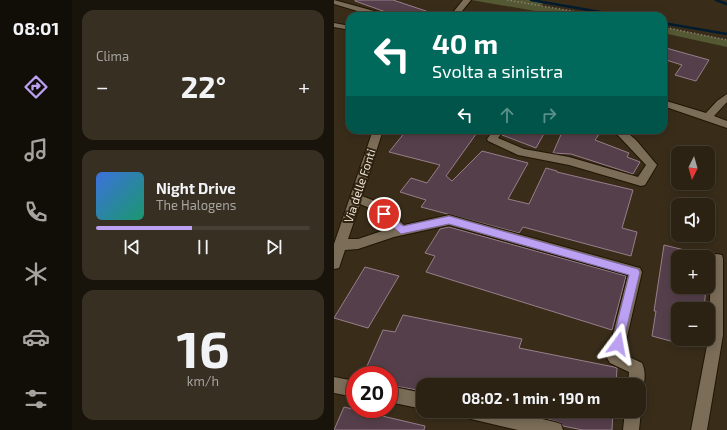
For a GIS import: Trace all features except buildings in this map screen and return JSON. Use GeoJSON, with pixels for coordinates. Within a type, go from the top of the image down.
{"type":"FeatureCollection","features":[{"type":"Feature","properties":{"kind":"street"},"geometry":{"type":"LineString","coordinates":[[457,12],[467,0]]}},
{"type":"Feature","properties":{"kind":"street"},"geometry":{"type":"LineString","coordinates":[[334,2],[368,12]]}},
{"type":"Feature","properties":{"kind":"street"},"geometry":{"type":"LineString","coordinates":[[334,26],[346,28]]}},
{"type":"Feature","properties":{"kind":"street"},"geometry":{"type":"LineString","coordinates":[[708,117],[723,100]]}},
{"type":"Feature","properties":{"kind":"street"},"geometry":{"type":"LineString","coordinates":[[667,104],[708,117],[727,125]]}},
{"type":"Feature","properties":{"kind":"street","name":"Via delle Fonti"},"geometry":{"type":"LineString","coordinates":[[334,264],[377,134]]}},
{"type":"Feature","properties":{"kind":"street"},"geometry":{"type":"LineString","coordinates":[[496,134],[492,139],[522,152],[569,161],[641,182],[652,165],[632,142],[623,134]]}},
{"type":"Feature","properties":{"kind":"street"},"geometry":{"type":"LineString","coordinates":[[356,198],[376,206],[401,230]]}},
{"type":"Feature","properties":{"kind":"street"},"geometry":{"type":"LineString","coordinates":[[340,245],[358,244],[401,230],[449,220],[635,272],[615,358],[637,368],[636,378]]}},
{"type":"Feature","properties":{"kind":"street"},"geometry":{"type":"LineString","coordinates":[[700,430],[716,335],[717,259]]}},
{"type":"Feature","properties":{"kind":"street"},"geometry":{"type":"LineString","coordinates":[[334,385],[346,387]]}},
{"type":"Feature","properties":{"kind":"street"},"geometry":{"type":"LineString","coordinates":[[398,396],[416,399]]}},
{"type":"Feature","properties":{"kind":"street"},"geometry":{"type":"LineString","coordinates":[[502,418],[555,430]]}},
{"type":"Feature","properties":{"kind":"street"},"geometry":{"type":"LineString","coordinates":[[632,430],[633,418]]}},
{"type":"Feature","properties":{"kind":"path"},"geometry":{"type":"LineString","coordinates":[[507,0],[578,12]]}},
{"type":"Feature","properties":{"kind":"path"},"geometry":{"type":"LineString","coordinates":[[667,28],[727,40]]}},
{"type":"Feature","properties":{"kind":"green space"},"geometry":{"type":"Polygon","coordinates":[[[471,0],[531,0],[544,2],[541,6],[577,12],[541,12],[471,0]]]}},
{"type":"Feature","properties":{"kind":"green space"},"geometry":{"type":"Polygon","coordinates":[[[667,28],[727,40],[727,47],[667,34],[667,28]]]}},
{"type":"Feature","properties":{"kind":"waterway"},"geometry":{"type":"LineString","coordinates":[[531,0],[600,12]]}},
{"type":"Feature","properties":{"kind":"waterway"},"geometry":{"type":"LineString","coordinates":[[716,0],[727,4]]}},
{"type":"Feature","properties":{"kind":"waterway"},"geometry":{"type":"LineString","coordinates":[[667,24],[727,34]]}},
{"type":"Feature","properties":{"kind":"route"},"geometry":{"type":"LineString","coordinates":[[384,214],[401,230],[449,220],[635,272],[618,344]]}}]}
